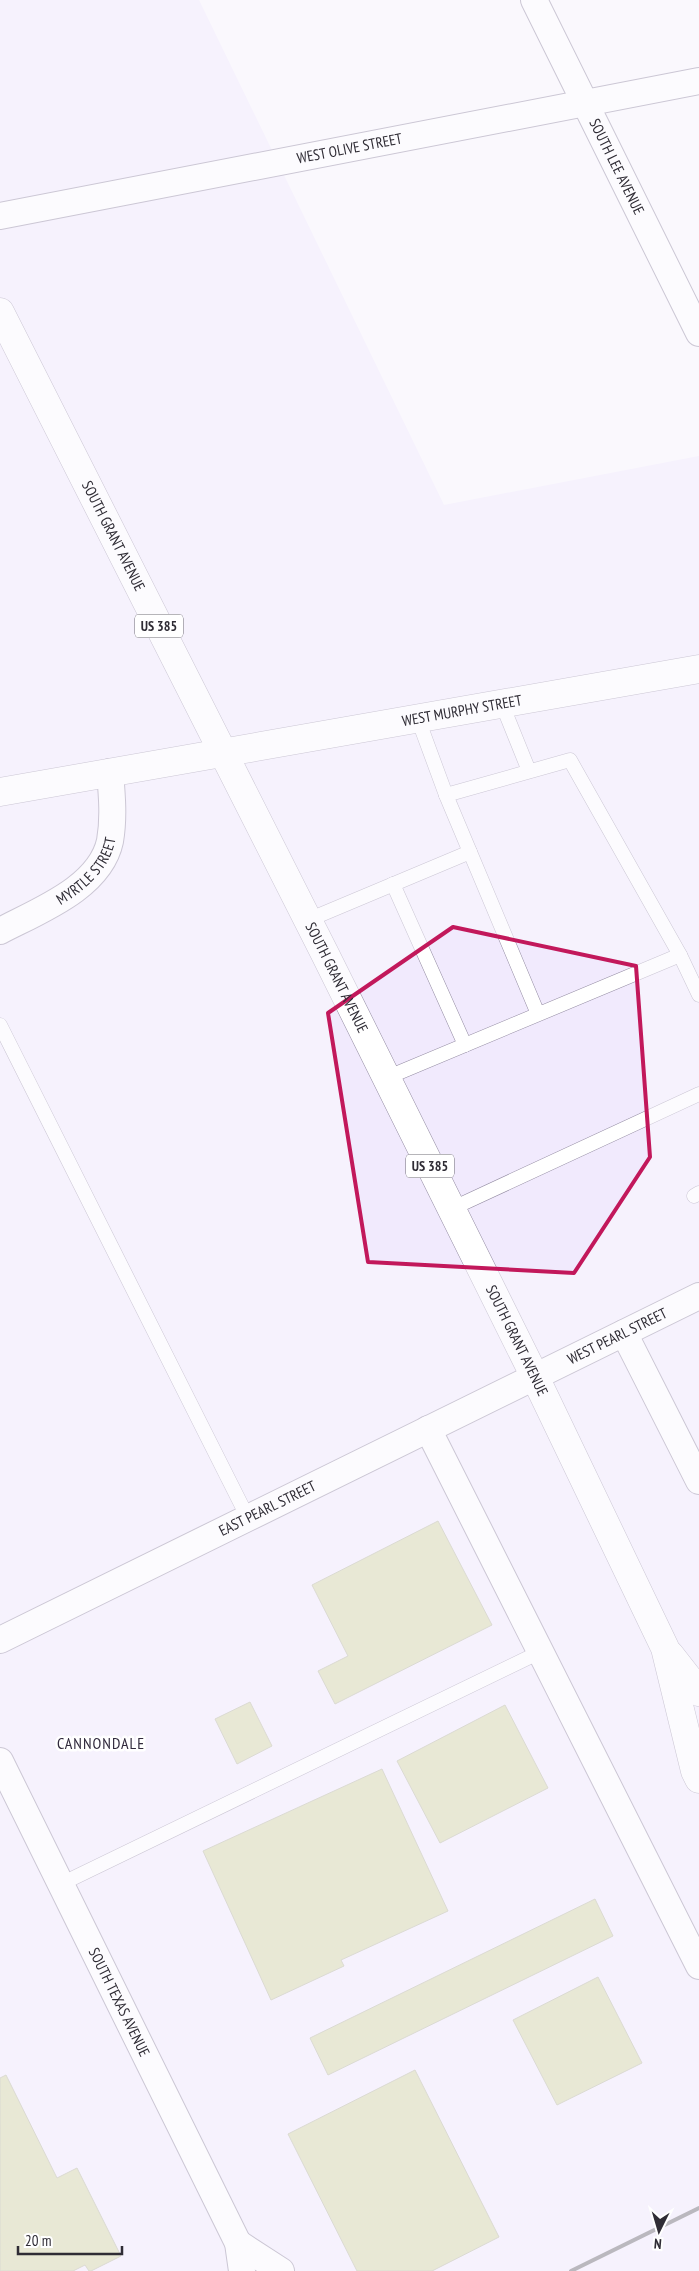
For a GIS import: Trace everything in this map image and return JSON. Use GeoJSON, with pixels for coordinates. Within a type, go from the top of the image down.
{"type":"FeatureCollection","features":[{"type":"Feature","properties":{"kind":"main road","name":"SOUTH GRANT AVENUE"},"geometry":{"type":"LineString","coordinates":[[0,312],[452,1209],[665,1648],[699,1692]]}},
{"type":"Feature","properties":{"kind":"main road","name":"WEST MURPHY STREET"},"geometry":{"type":"LineString","coordinates":[[0,792],[699,669]]}},
{"type":"Feature","properties":{"kind":"main road","name":"SOUTH GRANT AVENUE"},"geometry":{"type":"LineString","coordinates":[[665,1648],[695,1771],[699,1779]]}},
{"type":"Feature","properties":{"kind":"street","name":"SOUTH LEE AVENUE"},"geometry":{"type":"LineString","coordinates":[[534,0],[699,333]]}},
{"type":"Feature","properties":{"kind":"street","name":"WEST OLIVE STREET"},"geometry":{"type":"LineString","coordinates":[[0,216],[699,81]]}},
{"type":"Feature","properties":{"kind":"street","name":"MYRTLE STREET"},"geometry":{"type":"LineString","coordinates":[[0,931],[72,894],[95,872],[109,844],[113,812],[110,772]]}},
{"type":"Feature","properties":{"kind":"street","name":"WEST PEARL STREET"},"geometry":{"type":"LineString","coordinates":[[534,1377],[699,1296]]}},
{"type":"Feature","properties":{"kind":"street"},"geometry":{"type":"LineString","coordinates":[[624,1333],[699,1481]]}},
{"type":"Feature","properties":{"kind":"street","name":"EAST PEARL STREET"},"geometry":{"type":"LineString","coordinates":[[0,1640],[534,1377]]}},
{"type":"Feature","properties":{"kind":"street"},"geometry":{"type":"LineString","coordinates":[[428,1429],[699,1966]]}},
{"type":"Feature","properties":{"kind":"street","name":"SOUTH TEXAS AVENUE"},"geometry":{"type":"LineString","coordinates":[[0,1761],[238,2243],[242,2271]]}},
{"type":"Feature","properties":{"kind":"street"},"geometry":{"type":"LineString","coordinates":[[238,2243],[281,2271]]}},
{"type":"Feature","properties":{"kind":"lane"},"geometry":{"type":"LineString","coordinates":[[502,704],[529,772]]}},
{"type":"Feature","properties":{"kind":"lane"},"geometry":{"type":"LineString","coordinates":[[418,719],[446,795],[538,1014]]}},
{"type":"Feature","properties":{"kind":"lane"},"geometry":{"type":"LineString","coordinates":[[446,795],[570,760],[680,955],[699,995]]}},
{"type":"Feature","properties":{"kind":"lane"},"geometry":{"type":"LineString","coordinates":[[308,920],[470,852]]}},
{"type":"Feature","properties":{"kind":"lane"},"geometry":{"type":"LineString","coordinates":[[393,884],[465,1045]]}},
{"type":"Feature","properties":{"kind":"lane"},"geometry":{"type":"LineString","coordinates":[[386,1078],[680,955]]}},
{"type":"Feature","properties":{"kind":"lane"},"geometry":{"type":"LineString","coordinates":[[0,1025],[248,1518]]}},
{"type":"Feature","properties":{"kind":"lane"},"geometry":{"type":"LineString","coordinates":[[452,1209],[699,1094]]}},
{"type":"Feature","properties":{"kind":"lane"},"geometry":{"type":"LineString","coordinates":[[61,1884],[540,1652]]}},
{"type":"Feature","properties":{"kind":"highlighted area"},"geometry":{"type":"Polygon","coordinates":[[[453,927],[636,966],[650,1157],[574,1273],[368,1262],[328,1013],[453,927]]]}},
{"type":"Feature","properties":{"kind":"shaded area"},"geometry":{"type":"Polygon","coordinates":[[[0,0],[199,0],[444,505],[699,456],[699,2271],[0,2271],[0,0]]]}},
{"type":"Feature","properties":{"kind":"building"},"geometry":{"type":"Polygon","coordinates":[[[438,1521],[492,1625],[335,1704],[318,1671],[348,1656],[312,1585],[438,1521]]]}},
{"type":"Feature","properties":{"kind":"building"},"geometry":{"type":"Polygon","coordinates":[[[250,1702],[272,1746],[237,1764],[215,1719],[250,1702]]]}},
{"type":"Feature","properties":{"kind":"building"},"geometry":{"type":"Polygon","coordinates":[[[505,1705],[548,1788],[440,1843],[397,1761],[505,1705]]]}},
{"type":"Feature","properties":{"kind":"building"},"geometry":{"type":"Polygon","coordinates":[[[382,1769],[448,1911],[341,1960],[344,1966],[271,2000],[203,1851],[382,1769]]]}},
{"type":"Feature","properties":{"kind":"building"},"geometry":{"type":"Polygon","coordinates":[[[595,1899],[613,1936],[328,2075],[310,2038],[595,1899]]]}},
{"type":"Feature","properties":{"kind":"building"},"geometry":{"type":"Polygon","coordinates":[[[598,1977],[642,2063],[557,2105],[513,2020],[598,1977]]]}},
{"type":"Feature","properties":{"kind":"building"},"geometry":{"type":"Polygon","coordinates":[[[415,2070],[499,2237],[432,2271],[357,2271],[288,2134],[415,2070]]]}},
{"type":"Feature","properties":{"kind":"building"},"geometry":{"type":"Polygon","coordinates":[[[6,2075],[57,2178],[77,2168],[121,2256],[91,2271],[85,2265],[73,2271],[0,2271],[0,2078],[6,2075]]]}},
{"type":"Feature","properties":{"kind":"railway"},"geometry":{"type":"LineString","coordinates":[[571,2271],[699,2208]]}},
{"type":"Feature","properties":{"kind":"district","name":"CANNONDALE"},"geometry":{"type":"Point","coordinates":[101,1743]}}]}
